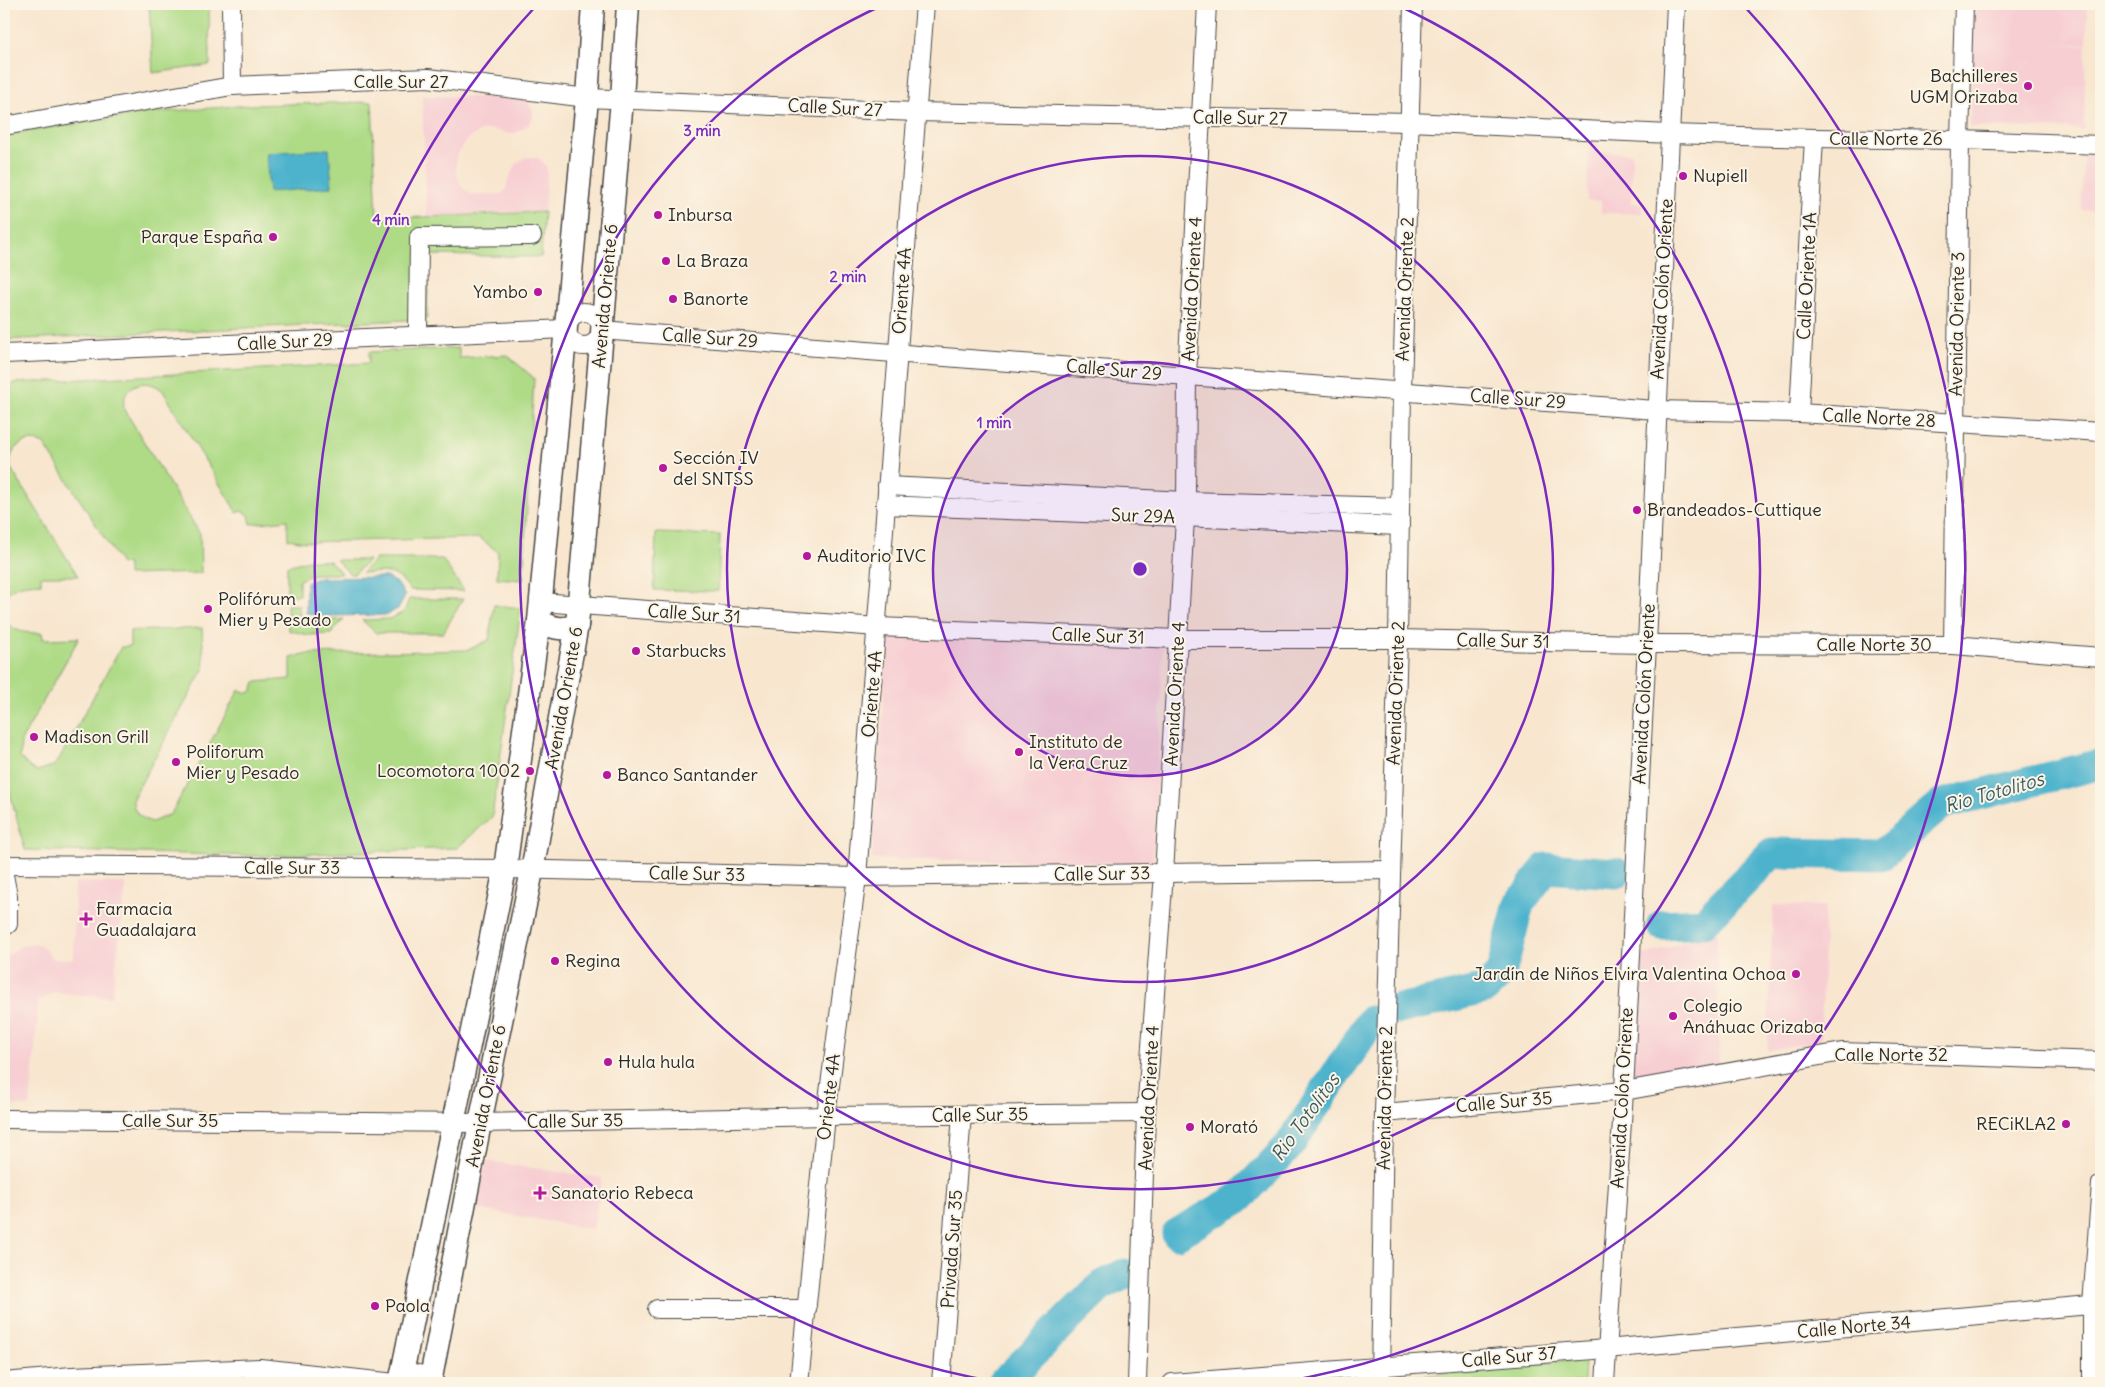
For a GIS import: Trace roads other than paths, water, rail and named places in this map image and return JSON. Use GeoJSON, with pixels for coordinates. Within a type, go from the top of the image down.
{"type":"FeatureCollection","features":[{"type":"Feature","properties":{"kind":"main road","name":"Avenida Oriente 6"},"geometry":{"type":"LineString","coordinates":[[400,1383],[505,869],[540,611],[587,98],[593,4]]}},
{"type":"Feature","properties":{"kind":"main road","name":"Avenida Oriente 6"},"geometry":{"type":"LineString","coordinates":[[429,1383],[532,871],[579,615],[601,330],[622,99],[628,4]]}},
{"type":"Feature","properties":{"kind":"main road"},"geometry":{"type":"LineString","coordinates":[[540,611],[559,629],[569,629],[579,615]]}},
{"type":"Feature","properties":{"kind":"street"},"geometry":{"type":"LineString","coordinates":[[231,4],[232,86]]}},
{"type":"Feature","properties":{"kind":"street","name":"Oriente 4A"},"geometry":{"type":"LineString","coordinates":[[799,1383],[826,1116],[857,876],[878,627],[897,352],[925,4]]}},
{"type":"Feature","properties":{"kind":"street","name":"Avenida Oriente 4"},"geometry":{"type":"LineString","coordinates":[[1137,1383],[1146,1113],[1164,873],[1178,639],[1185,510],[1187,376],[1207,4]]}},
{"type":"Feature","properties":{"kind":"street","name":"Avenida Oriente 2"},"geometry":{"type":"LineString","coordinates":[[1380,1375],[1384,1112],[1398,639],[1402,390],[1413,4]]}},
{"type":"Feature","properties":{"kind":"street","name":"Avenida Colón Oriente"},"geometry":{"type":"LineString","coordinates":[[1605,1383],[1624,1091],[1647,644],[1656,410],[1676,4]]}},
{"type":"Feature","properties":{"kind":"street","name":"Avenida Oriente 3"},"geometry":{"type":"LineString","coordinates":[[1952,645],[1964,4]]}},
{"type":"Feature","properties":{"kind":"street","name":"Calle Sur 27"},"geometry":{"type":"LineString","coordinates":[[4,126],[232,86],[428,78],[587,98],[916,112],[1410,122],[1670,134]]}},
{"type":"Feature","properties":{"kind":"street","name":"Calle Norte 26"},"geometry":{"type":"LineString","coordinates":[[1670,134],[2101,145]]}},
{"type":"Feature","properties":{"kind":"street","name":"Calle Oriente 1A"},"geometry":{"type":"LineString","coordinates":[[1799,413],[1814,138]]}},
{"type":"Feature","properties":{"kind":"street"},"geometry":{"type":"LineString","coordinates":[[418,336],[419,237],[532,236]]}},
{"type":"Feature","properties":{"kind":"street"},"geometry":{"type":"LineString","coordinates":[[581,311],[593,314],[601,330],[593,343],[583,346],[575,344],[566,329],[576,314],[581,311]]}},
{"type":"Feature","properties":{"kind":"street","name":"Calle Sur 29"},"geometry":{"type":"LineString","coordinates":[[4,354],[566,329]]}},
{"type":"Feature","properties":{"kind":"street","name":"Calle Sur 29"},"geometry":{"type":"LineString","coordinates":[[601,330],[1187,376],[1402,390],[1656,410]]}},
{"type":"Feature","properties":{"kind":"street","name":"Calle Norte 28"},"geometry":{"type":"LineString","coordinates":[[1656,410],[1799,413],[2101,432]]}},
{"type":"Feature","properties":{"kind":"street","name":"Sur 29A"},"geometry":{"type":"LineString","coordinates":[[887,486],[1400,526]]}},
{"type":"Feature","properties":{"kind":"street","name":"Sur 29A"},"geometry":{"type":"LineString","coordinates":[[886,505],[1185,510],[1400,507]]}},
{"type":"Feature","properties":{"kind":"street","name":"Calle Sur 31"},"geometry":{"type":"LineString","coordinates":[[579,615],[1178,639],[1398,639],[1647,644]]}},
{"type":"Feature","properties":{"kind":"street","name":"Calle Norte 30"},"geometry":{"type":"LineString","coordinates":[[1647,644],[1952,645],[2101,657]]}},
{"type":"Feature","properties":{"kind":"street","name":"Calle Sur 33"},"geometry":{"type":"LineString","coordinates":[[4,866],[505,869],[857,876],[1390,870]]}},
{"type":"Feature","properties":{"kind":"street"},"geometry":{"type":"LineString","coordinates":[[4,874],[8,896],[8,924],[4,927]]}},
{"type":"Feature","properties":{"kind":"street","name":"Calle Norte 32"},"geometry":{"type":"LineString","coordinates":[[1624,1091],[1842,1052],[2101,1060]]}},
{"type":"Feature","properties":{"kind":"street","name":"Calle Sur 35"},"geometry":{"type":"LineString","coordinates":[[1384,1112],[1624,1091]]}},
{"type":"Feature","properties":{"kind":"street","name":"Calle Sur 35"},"geometry":{"type":"LineString","coordinates":[[4,1119],[480,1123],[826,1116],[1146,1113]]}},
{"type":"Feature","properties":{"kind":"street","name":"Privada Sur 35"},"geometry":{"type":"LineString","coordinates":[[941,1383],[962,1115]]}},
{"type":"Feature","properties":{"kind":"street"},"geometry":{"type":"LineString","coordinates":[[2092,1383],[2101,1184]]}},
{"type":"Feature","properties":{"kind":"street","name":"Calle Norte 34"},"geometry":{"type":"LineString","coordinates":[[1606,1350],[2097,1305]]}},
{"type":"Feature","properties":{"kind":"street"},"geometry":{"type":"LineString","coordinates":[[657,1309],[807,1310]]}},
{"type":"Feature","properties":{"kind":"street","name":"Calle Sur 37"},"geometry":{"type":"LineString","coordinates":[[1172,1383],[1380,1375],[1606,1350]]}},
{"type":"Feature","properties":{"kind":"street"},"geometry":{"type":"LineString","coordinates":[[4,1382],[72,1376],[260,1368],[395,1383]]}},
{"type":"Feature","properties":{"kind":"street"},"geometry":{"type":"LineString","coordinates":[[400,1383],[414,1373],[423,1375],[429,1383]]}},
{"type":"Feature","properties":{"kind":"water"},"geometry":{"type":"Polygon","coordinates":[[[329,149],[332,187],[269,192],[266,153],[329,149]]]}},
{"type":"Feature","properties":{"kind":"water"},"geometry":{"type":"Polygon","coordinates":[[[386,577],[398,584],[405,596],[399,608],[387,615],[319,616],[306,613],[306,583],[318,578],[386,577]]]}},
{"type":"Feature","properties":{"kind":"waterway","name":"Rio Totolitos"},"geometry":{"type":"LineString","coordinates":[[1662,925],[1703,923],[1772,853],[1882,855],[1942,804],[2101,764]]}},
{"type":"Feature","properties":{"kind":"waterway","name":"Rio Totolitos"},"geometry":{"type":"LineString","coordinates":[[1399,1009],[1485,989],[1501,973],[1519,904],[1546,868],[1616,873]]}},
{"type":"Feature","properties":{"kind":"waterway","name":"Rio Totolitos"},"geometry":{"type":"LineString","coordinates":[[1177,1234],[1239,1198],[1289,1146],[1371,1021]]}},
{"type":"Feature","properties":{"kind":"waterway","name":"Rio Totolitos"},"geometry":{"type":"LineString","coordinates":[[1003,1383],[1100,1287],[1124,1274]]}},
{"type":"Feature","properties":{"kind":"place","name":"Bachilleres UGM Orizaba"},"geometry":{"type":"Point","coordinates":[2028,86]}},
{"type":"Feature","properties":{"kind":"place","name":"Nupiell"},"geometry":{"type":"Point","coordinates":[1683,176]}},
{"type":"Feature","properties":{"kind":"place","name":"Inbursa"},"geometry":{"type":"Point","coordinates":[658,215]}},
{"type":"Feature","properties":{"kind":"place","name":"Parque España"},"geometry":{"type":"Point","coordinates":[273,237]}},
{"type":"Feature","properties":{"kind":"place","name":"La Braza"},"geometry":{"type":"Point","coordinates":[666,261]}},
{"type":"Feature","properties":{"kind":"place","name":"Yambo"},"geometry":{"type":"Point","coordinates":[538,292]}},
{"type":"Feature","properties":{"kind":"place","name":"Banorte"},"geometry":{"type":"Point","coordinates":[673,299]}},
{"type":"Feature","properties":{"kind":"place","name":"Sección IV del SNTSS"},"geometry":{"type":"Point","coordinates":[663,468]}},
{"type":"Feature","properties":{"kind":"place","name":"Brandeados-Cuttique"},"geometry":{"type":"Point","coordinates":[1637,510]}},
{"type":"Feature","properties":{"kind":"place","name":"Auditorio IVC"},"geometry":{"type":"Point","coordinates":[807,556]}},
{"type":"Feature","properties":{"kind":"place","name":"Polifórum Mier y Pesado"},"geometry":{"type":"Point","coordinates":[208,609]}},
{"type":"Feature","properties":{"kind":"place","name":"Starbucks"},"geometry":{"type":"Point","coordinates":[636,651]}},
{"type":"Feature","properties":{"kind":"place","name":"Madison Grill"},"geometry":{"type":"Point","coordinates":[34,737]}},
{"type":"Feature","properties":{"kind":"place","name":"Instituto de la Vera Cruz"},"geometry":{"type":"Point","coordinates":[1019,752]}},
{"type":"Feature","properties":{"kind":"place","name":"Poliforum Mier y Pesado"},"geometry":{"type":"Point","coordinates":[176,762]}},
{"type":"Feature","properties":{"kind":"place","name":"Locomotora 1002"},"geometry":{"type":"Point","coordinates":[530,771]}},
{"type":"Feature","properties":{"kind":"place","name":"Banco Santander"},"geometry":{"type":"Point","coordinates":[607,775]}},
{"type":"Feature","properties":{"kind":"place","name":"Farmacia Guadalajara"},"geometry":{"type":"Point","coordinates":[86,919]}},
{"type":"Feature","properties":{"kind":"place","name":"Regina"},"geometry":{"type":"Point","coordinates":[555,961]}},
{"type":"Feature","properties":{"kind":"place","name":"Jardín de Niños Elvira Valentina Ochoa"},"geometry":{"type":"Point","coordinates":[1796,974]}},
{"type":"Feature","properties":{"kind":"place","name":"Colegio Anáhuac Orizaba"},"geometry":{"type":"Point","coordinates":[1673,1016]}},
{"type":"Feature","properties":{"kind":"place","name":"Hula hula"},"geometry":{"type":"Point","coordinates":[608,1062]}},
{"type":"Feature","properties":{"kind":"place","name":"RECiKLA2"},"geometry":{"type":"Point","coordinates":[2066,1124]}},
{"type":"Feature","properties":{"kind":"place","name":"Morató"},"geometry":{"type":"Point","coordinates":[1190,1127]}},
{"type":"Feature","properties":{"kind":"place","name":"Sanatorio Rebeca"},"geometry":{"type":"Point","coordinates":[540,1193]}},
{"type":"Feature","properties":{"kind":"place","name":"Paola"},"geometry":{"type":"Point","coordinates":[375,1306]}}]}
